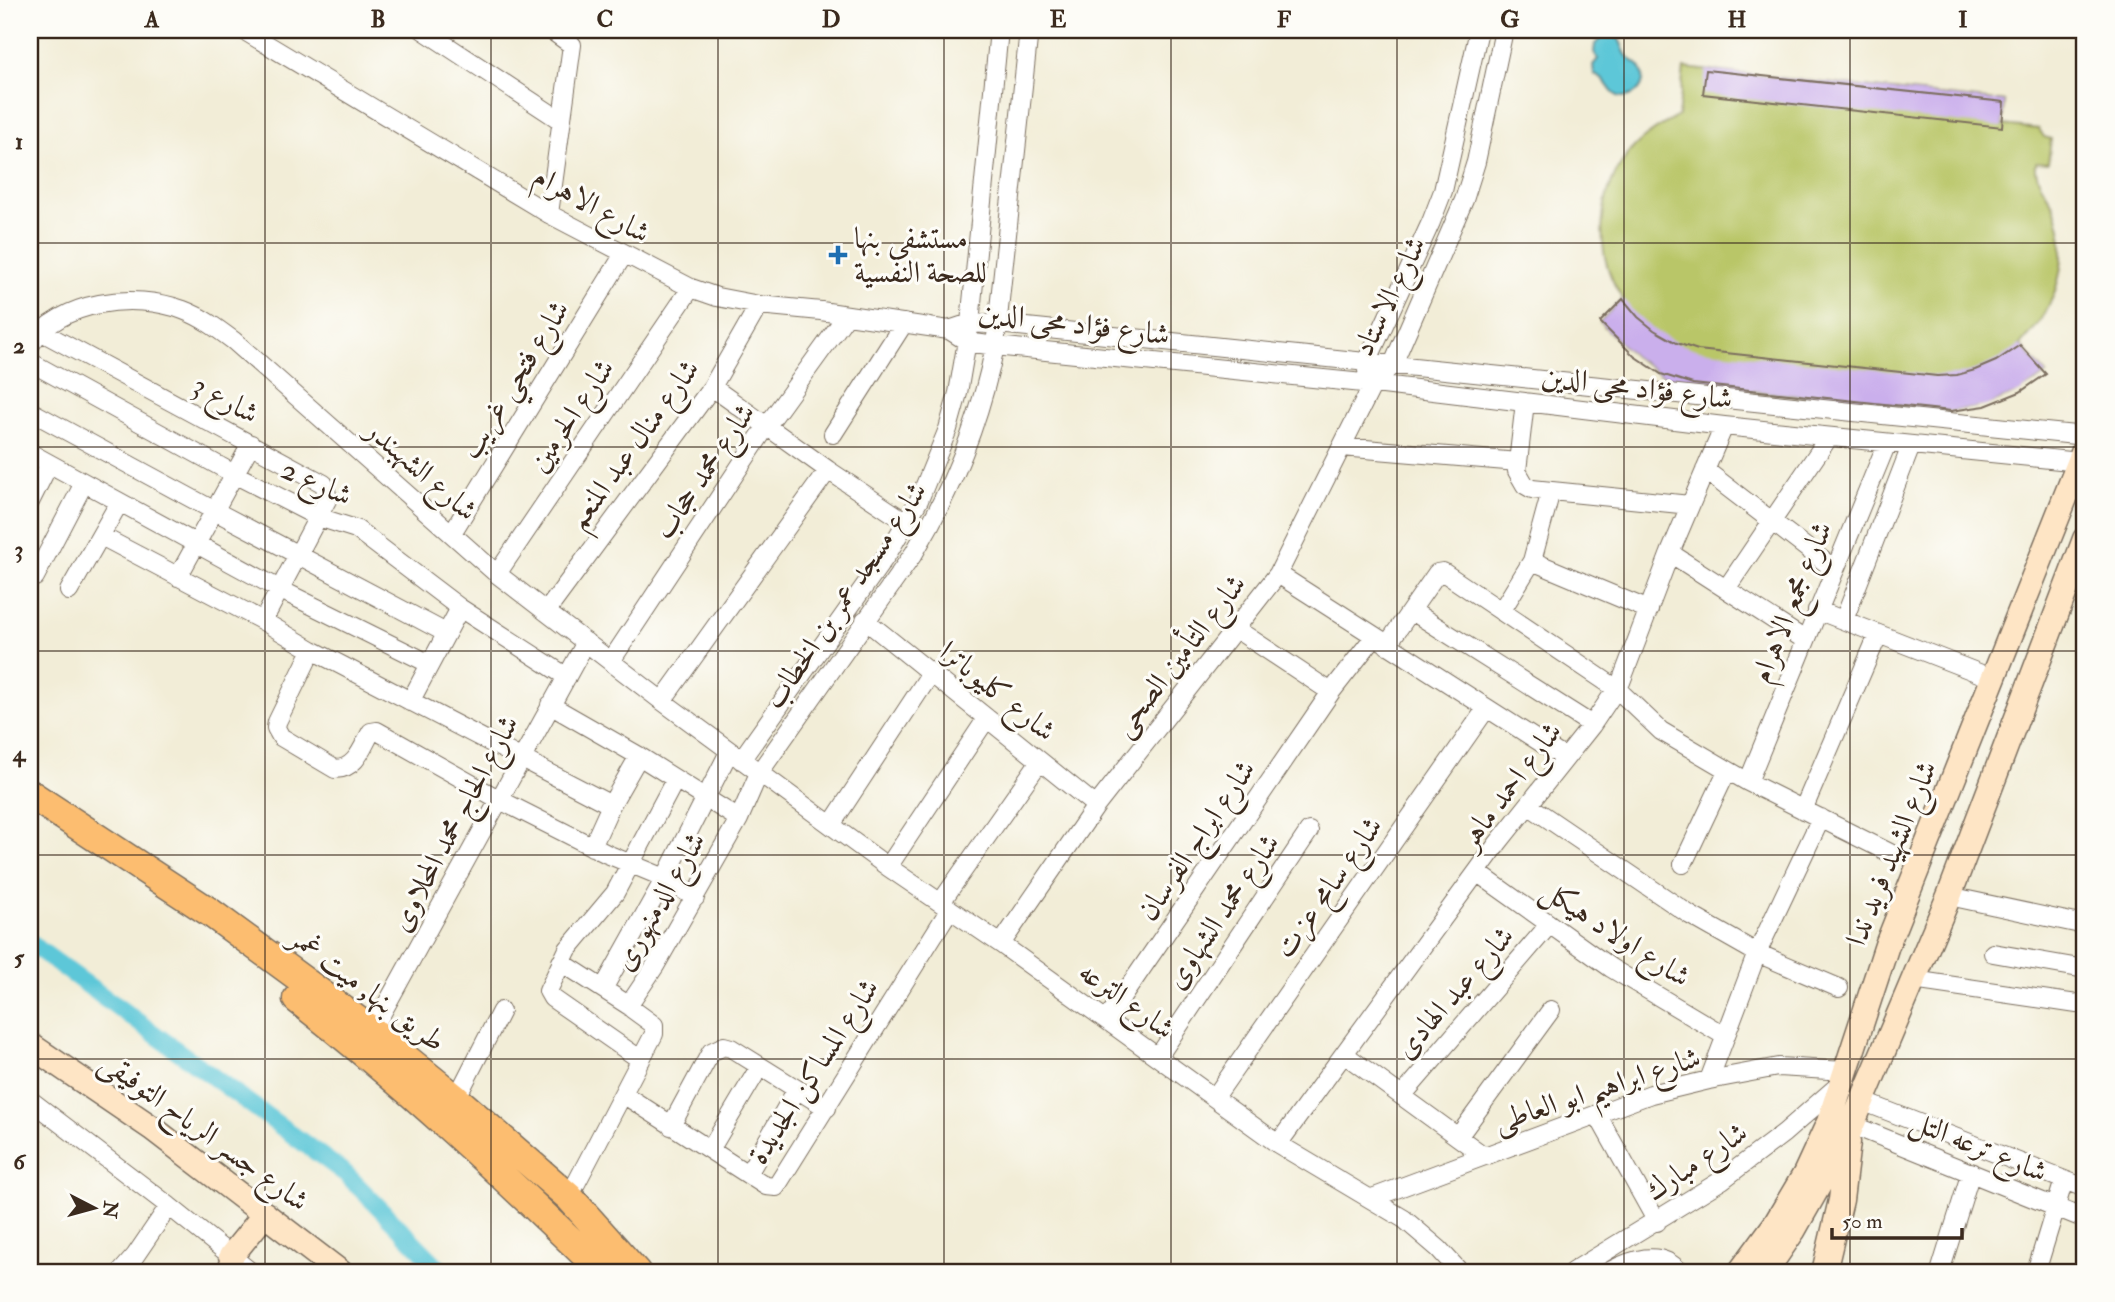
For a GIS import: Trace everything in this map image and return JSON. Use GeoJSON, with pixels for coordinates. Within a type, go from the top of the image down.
{"type":"FeatureCollection","features":[{"type":"Feature","properties":{"kind":"highway","name":"طريق بنها, ميت غمر"},"geometry":{"type":"LineString","coordinates":[[30,794],[211,913],[372,1031],[603,1272]]}},
{"type":"Feature","properties":{"kind":"highway","name":"طريق بنها, ميت غمر"},"geometry":{"type":"LineString","coordinates":[[30,815],[248,961],[354,1044],[569,1197],[636,1272]]}},
{"type":"Feature","properties":{"kind":"main road","name":"شارع الشهيد فريد ندا"},"geometry":{"type":"LineString","coordinates":[[1740,1272],[1776,1223],[1805,1174],[1829,1122],[1872,985],[2083,455]]}},
{"type":"Feature","properties":{"kind":"main road"},"geometry":{"type":"LineString","coordinates":[[1765,1272],[1793,1231],[1851,1129],[1924,950],[1949,896],[2085,539]]}},
{"type":"Feature","properties":{"kind":"main road"},"geometry":{"type":"LineString","coordinates":[[1887,946],[1900,958],[1909,959],[1924,950]]}},
{"type":"Feature","properties":{"kind":"main road"},"geometry":{"type":"LineString","coordinates":[[1872,985],[1882,982],[1900,989],[1909,989]]}},
{"type":"Feature","properties":{"kind":"main road","name":"شارع جسر الرياح التوفيقى"},"geometry":{"type":"LineString","coordinates":[[30,1045],[152,1128],[340,1272]]}},
{"type":"Feature","properties":{"kind":"main road"},"geometry":{"type":"LineString","coordinates":[[1824,1272],[1841,1200],[1851,1129]]}},
{"type":"Feature","properties":{"kind":"main road"},"geometry":{"type":"LineString","coordinates":[[232,1256],[265,1214]]}},
{"type":"Feature","properties":{"kind":"street","name":"شارع الاهرام"},"geometry":{"type":"LineString","coordinates":[[243,30],[549,214],[691,288],[717,297],[759,305],[949,330]]}},
{"type":"Feature","properties":{"kind":"street"},"geometry":{"type":"LineString","coordinates":[[423,30],[561,120]]}},
{"type":"Feature","properties":{"kind":"street"},"geometry":{"type":"LineString","coordinates":[[549,214],[574,37],[551,30]]}},
{"type":"Feature","properties":{"kind":"street","name":"شارع مسجد عمر بن الخطاب"},"geometry":{"type":"LineString","coordinates":[[603,989],[665,878],[704,798],[888,553],[935,465],[958,393],[968,342],[999,30]]}},
{"type":"Feature","properties":{"kind":"street","name":"شارع مسجد عمر بن الخطاب"},"geometry":{"type":"LineString","coordinates":[[760,773],[914,553],[949,489],[976,421],[987,386],[998,324],[1029,30]]}},
{"type":"Feature","properties":{"kind":"street","name":"شارع الاستاد"},"geometry":{"type":"LineString","coordinates":[[1479,30],[1452,155],[1431,222],[1367,362],[1373,384],[1393,364],[1452,231],[1476,162],[1504,30]]}},
{"type":"Feature","properties":{"kind":"street"},"geometry":{"type":"LineString","coordinates":[[989,138],[1017,142]]}},
{"type":"Feature","properties":{"kind":"street"},"geometry":{"type":"LineString","coordinates":[[1452,155],[1476,162]]}},
{"type":"Feature","properties":{"kind":"street"},"geometry":{"type":"LineString","coordinates":[[1431,222],[1452,231]]}},
{"type":"Feature","properties":{"kind":"street","name":"شارع فتحي غريب"},"geometry":{"type":"LineString","coordinates":[[452,533],[624,254]]}},
{"type":"Feature","properties":{"kind":"street","name":"شارع الحرمين"},"geometry":{"type":"LineString","coordinates":[[497,574],[691,288]]}},
{"type":"Feature","properties":{"kind":"street","name":"شارع الشهبندر"},"geometry":{"type":"LineString","coordinates":[[35,338],[75,312],[124,301],[153,303],[182,310],[209,323],[244,350],[497,574],[760,773]]}},
{"type":"Feature","properties":{"kind":"street","name":"شارع منال عبد المنعم"},"geometry":{"type":"LineString","coordinates":[[546,612],[712,387],[759,305]]}},
{"type":"Feature","properties":{"kind":"street","name":"شارع محمد حجاب"},"geometry":{"type":"LineString","coordinates":[[611,661],[766,427],[847,315]]}},
{"type":"Feature","properties":{"kind":"street"},"geometry":{"type":"LineString","coordinates":[[833,434],[904,323]]}},
{"type":"Feature","properties":{"kind":"street","name":"شارع فؤاد محى الدين"},"geometry":{"type":"LineString","coordinates":[[949,330],[970,323],[998,324],[2085,436]]}},
{"type":"Feature","properties":{"kind":"street","name":"شارع فؤاد محى الدين"},"geometry":{"type":"LineString","coordinates":[[949,330],[968,342],[995,346],[1373,384],[1910,446],[2037,458],[2083,455]]}},
{"type":"Feature","properties":{"kind":"street"},"geometry":{"type":"LineString","coordinates":[[1378,336],[1401,344]]}},
{"type":"Feature","properties":{"kind":"street","name":"شارع 3"},"geometry":{"type":"LineString","coordinates":[[35,338],[251,444],[324,484],[328,498],[263,621]]}},
{"type":"Feature","properties":{"kind":"street","name":"شارع 2"},"geometry":{"type":"LineString","coordinates":[[30,362],[234,474],[318,517],[356,529],[460,608],[566,677]]}},
{"type":"Feature","properties":{"kind":"street","name":"شارع التأمين الصحى"},"geometry":{"type":"LineString","coordinates":[[1002,944],[1096,806],[1278,574],[1373,384]]}},
{"type":"Feature","properties":{"kind":"street"},"geometry":{"type":"LineString","coordinates":[[712,387],[906,522]]}},
{"type":"Feature","properties":{"kind":"street"},"geometry":{"type":"LineString","coordinates":[[1525,402],[1518,463],[1520,479],[1525,485],[1532,489],[1690,505]]}},
{"type":"Feature","properties":{"kind":"street"},"geometry":{"type":"LineString","coordinates":[[30,411],[446,633]]}},
{"type":"Feature","properties":{"kind":"street","name":"شارع احمد ماهر"},"geometry":{"type":"LineString","coordinates":[[1278,1144],[1528,804],[1617,689],[1629,664],[1670,553],[1724,426]]}},
{"type":"Feature","properties":{"kind":"street"},"geometry":{"type":"LineString","coordinates":[[2037,458],[2047,432]]}},
{"type":"Feature","properties":{"kind":"street"},"geometry":{"type":"LineString","coordinates":[[1726,589],[1829,437]]}},
{"type":"Feature","properties":{"kind":"street","name":"شارع مجمع الاهرام"},"geometry":{"type":"LineString","coordinates":[[1748,782],[1886,443]]}},
{"type":"Feature","properties":{"kind":"street"},"geometry":{"type":"LineString","coordinates":[[178,578],[251,444]]}},
{"type":"Feature","properties":{"kind":"street"},"geometry":{"type":"LineString","coordinates":[[1844,620],[1910,446]]}},
{"type":"Feature","properties":{"kind":"street"},"geometry":{"type":"LineString","coordinates":[[1342,447],[1518,463]]}},
{"type":"Feature","properties":{"kind":"street"},"geometry":{"type":"LineString","coordinates":[[30,453],[281,590],[430,664]]}},
{"type":"Feature","properties":{"kind":"street"},"geometry":{"type":"LineString","coordinates":[[30,502],[49,464]]}},
{"type":"Feature","properties":{"kind":"street"},"geometry":{"type":"LineString","coordinates":[[662,701],[828,470]]}},
{"type":"Feature","properties":{"kind":"street"},"geometry":{"type":"LineString","coordinates":[[1705,470],[1834,569]]}},
{"type":"Feature","properties":{"kind":"street"},"geometry":{"type":"LineString","coordinates":[[35,577],[84,483]]}},
{"type":"Feature","properties":{"kind":"street"},"geometry":{"type":"LineString","coordinates":[[1551,491],[1532,561],[1502,610],[1617,689],[1661,731],[1727,771],[1890,853]]}},
{"type":"Feature","properties":{"kind":"street"},"geometry":{"type":"LineString","coordinates":[[69,591],[119,503]]}},
{"type":"Feature","properties":{"kind":"street"},"geometry":{"type":"LineString","coordinates":[[101,536],[410,702],[611,805]]}},
{"type":"Feature","properties":{"kind":"street"},"geometry":{"type":"LineString","coordinates":[[1670,553],[1805,640]]}},
{"type":"Feature","properties":{"kind":"street"},"geometry":{"type":"LineString","coordinates":[[1532,561],[1649,610]]}},
{"type":"Feature","properties":{"kind":"street","name":"شارع ابراج الفرسان"},"geometry":{"type":"LineString","coordinates":[[1107,1019],[1331,692],[1412,611],[1437,573],[1443,572],[1502,610]]}},
{"type":"Feature","properties":{"kind":"street"},"geometry":{"type":"LineString","coordinates":[[1278,574],[1565,758]]}},
{"type":"Feature","properties":{"kind":"street"},"geometry":{"type":"LineString","coordinates":[[410,702],[460,608]]}},
{"type":"Feature","properties":{"kind":"street"},"geometry":{"type":"LineString","coordinates":[[1817,610],[1994,679]]}},
{"type":"Feature","properties":{"kind":"street"},"geometry":{"type":"LineString","coordinates":[[1412,611],[1591,725]]}},
{"type":"Feature","properties":{"kind":"street","name":"شارع كليوباترا"},"geometry":{"type":"LineString","coordinates":[[865,620],[1096,806]]}},
{"type":"Feature","properties":{"kind":"street"},"geometry":{"type":"LineString","coordinates":[[1236,629],[1331,692]]}},
{"type":"Feature","properties":{"kind":"street"},"geometry":{"type":"LineString","coordinates":[[1802,810],[1878,635]]}},
{"type":"Feature","properties":{"kind":"street","name":"شارع الحاج محمد المحلاوى"},"geometry":{"type":"LineString","coordinates":[[372,1031],[586,642]]}},
{"type":"Feature","properties":{"kind":"street"},"geometry":{"type":"LineString","coordinates":[[312,650],[277,722],[276,728],[281,737],[335,769],[342,769],[354,762],[372,732],[377,731],[500,800],[592,847],[665,878],[695,898]]}},
{"type":"Feature","properties":{"kind":"street"},"geometry":{"type":"LineString","coordinates":[[831,825],[931,673]]}},
{"type":"Feature","properties":{"kind":"street"},"geometry":{"type":"LineString","coordinates":[[550,705],[639,756],[739,819]]}},
{"type":"Feature","properties":{"kind":"street","name":"شارع سامح عزت"},"geometry":{"type":"LineString","coordinates":[[1215,1097],[1486,709]]}},
{"type":"Feature","properties":{"kind":"street"},"geometry":{"type":"LineString","coordinates":[[888,867],[987,718]]}},
{"type":"Feature","properties":{"kind":"street"},"geometry":{"type":"LineString","coordinates":[[592,847],[611,805],[639,756]]}},
{"type":"Feature","properties":{"kind":"street","name":"شارع المساكن الجديدة"},"geometry":{"type":"LineString","coordinates":[[623,1094],[766,1186],[776,1187],[827,1108],[946,906],[1040,761]]}},
{"type":"Feature","properties":{"kind":"street"},"geometry":{"type":"LineString","coordinates":[[1683,864],[1727,771]]}},
{"type":"Feature","properties":{"kind":"street","name":"شارع الدمنهورى"},"geometry":{"type":"LineString","coordinates":[[569,1197],[652,1042],[654,1025],[631,1007],[631,1002],[695,898],[739,819],[760,773]]}},
{"type":"Feature","properties":{"kind":"street","name":"شارع الترعه"},"geometry":{"type":"LineString","coordinates":[[760,773],[1278,1144],[1404,1219],[1439,1249],[1460,1272]]}},
{"type":"Feature","properties":{"kind":"street"},"geometry":{"type":"LineString","coordinates":[[641,1060],[552,998],[548,990],[576,938],[615,893],[675,780]]}},
{"type":"Feature","properties":{"kind":"street"},"geometry":{"type":"LineString","coordinates":[[1528,804],[1690,915],[1757,953],[1839,988]]}},
{"type":"Feature","properties":{"kind":"street"},"geometry":{"type":"LineString","coordinates":[[1709,1080],[1757,953],[1821,818]]}},
{"type":"Feature","properties":{"kind":"street","name":"شارع محمد الشهاوى"},"geometry":{"type":"LineString","coordinates":[[1158,1057],[1309,831]]}},
{"type":"Feature","properties":{"kind":"street","name":"شارع اولاد هيكل"},"geometry":{"type":"LineString","coordinates":[[1478,873],[1611,968],[1726,1036]]}},
{"type":"Feature","properties":{"kind":"street"},"geometry":{"type":"LineString","coordinates":[[1949,896],[2085,925]]}},
{"type":"Feature","properties":{"kind":"street","name":"شارع عبد الهادى"},"geometry":{"type":"LineString","coordinates":[[1402,1096],[1549,925]]}},
{"type":"Feature","properties":{"kind":"street"},"geometry":{"type":"LineString","coordinates":[[1993,953],[2085,969]]}},
{"type":"Feature","properties":{"kind":"street"},"geometry":{"type":"LineString","coordinates":[[561,962],[631,1007]]}},
{"type":"Feature","properties":{"kind":"street"},"geometry":{"type":"LineString","coordinates":[[1909,989],[2077,1004],[2085,1001]]}},
{"type":"Feature","properties":{"kind":"street"},"geometry":{"type":"LineString","coordinates":[[1458,1137],[1551,1010]]}},
{"type":"Feature","properties":{"kind":"street"},"geometry":{"type":"LineString","coordinates":[[448,1109],[502,1011]]}},
{"type":"Feature","properties":{"kind":"street"},"geometry":{"type":"LineString","coordinates":[[671,1126],[711,1052],[724,1046],[827,1108]]}},
{"type":"Feature","properties":{"kind":"street"},"geometry":{"type":"LineString","coordinates":[[1343,1054],[1484,1156]]}},
{"type":"Feature","properties":{"kind":"street"},"geometry":{"type":"LineString","coordinates":[[710,1150],[760,1066]]}},
{"type":"Feature","properties":{"kind":"street","name":"شارع ابراهيم ابو العاطى"},"geometry":{"type":"LineString","coordinates":[[1372,1198],[1651,1094],[1778,1067],[1844,1076]]}},
{"type":"Feature","properties":{"kind":"street","name":"شارع مبارك"},"geometry":{"type":"LineString","coordinates":[[1572,1272],[1657,1222],[1754,1157],[1844,1076]]}},
{"type":"Feature","properties":{"kind":"street"},"geometry":{"type":"LineString","coordinates":[[747,1174],[797,1089]]}},
{"type":"Feature","properties":{"kind":"street"},"geometry":{"type":"LineString","coordinates":[[30,1100],[251,1272]]}},
{"type":"Feature","properties":{"kind":"street","name":"شارع ترعه التل"},"geometry":{"type":"LineString","coordinates":[[1862,1101],[2085,1188]]}},
{"type":"Feature","properties":{"kind":"street"},"geometry":{"type":"LineString","coordinates":[[1597,1114],[1657,1222]]}},
{"type":"Feature","properties":{"kind":"street","name":"شارع ترعه التل"},"geometry":{"type":"LineString","coordinates":[[1851,1129],[1971,1172],[2085,1219]]}},
{"type":"Feature","properties":{"kind":"street"},"geometry":{"type":"LineString","coordinates":[[1940,1272],[1971,1172]]}},
{"type":"Feature","properties":{"kind":"street"},"geometry":{"type":"LineString","coordinates":[[2036,1272],[2064,1180]]}},
{"type":"Feature","properties":{"kind":"street"},"geometry":{"type":"LineString","coordinates":[[121,1272],[169,1206]]}},
{"type":"Feature","properties":{"kind":"street"},"geometry":{"type":"LineString","coordinates":[[1608,1272],[1636,1259],[1650,1258],[1664,1261],[1680,1272]]}},
{"type":"Feature","properties":{"kind":"green space"},"geometry":{"type":"Polygon","coordinates":[[[1684,68],[2004,102],[2002,125],[2039,129],[2044,137],[2051,139],[2048,163],[2036,162],[2036,168],[2059,224],[2062,262],[2052,298],[2044,315],[2020,345],[2046,374],[1996,402],[1939,411],[1700,386],[1661,374],[1634,356],[1600,322],[1623,299],[1606,262],[1603,222],[1606,201],[1621,164],[1634,147],[1678,116],[1684,68]]]}},
{"type":"Feature","properties":{"kind":"water"},"geometry":{"type":"Polygon","coordinates":[[[1605,35],[1618,38],[1627,56],[1641,69],[1643,80],[1634,94],[1624,97],[1615,95],[1603,80],[1594,74],[1593,65],[1598,59],[1594,52],[1595,44],[1605,35]]]}},
{"type":"Feature","properties":{"kind":"building"},"geometry":{"type":"Polygon","coordinates":[[[1706,70],[2004,102],[2002,127],[1703,94],[1706,70]]]}},
{"type":"Feature","properties":{"kind":"building"},"geometry":{"type":"Polygon","coordinates":[[[1623,299],[1638,317],[1654,330],[1677,343],[1698,350],[1937,376],[1957,375],[1975,370],[1996,361],[2020,345],[2046,374],[2020,392],[1985,406],[1951,411],[1693,384],[1661,374],[1634,356],[1600,322],[1623,299]]]}},
{"type":"Feature","properties":{"kind":"waterway"},"geometry":{"type":"LineString","coordinates":[[30,943],[346,1174],[443,1272]]}},
{"type":"Feature","properties":{"kind":"place","name":"مستشفى بنها للصحة النفسية"},"geometry":{"type":"Point","coordinates":[838,255]}}]}
